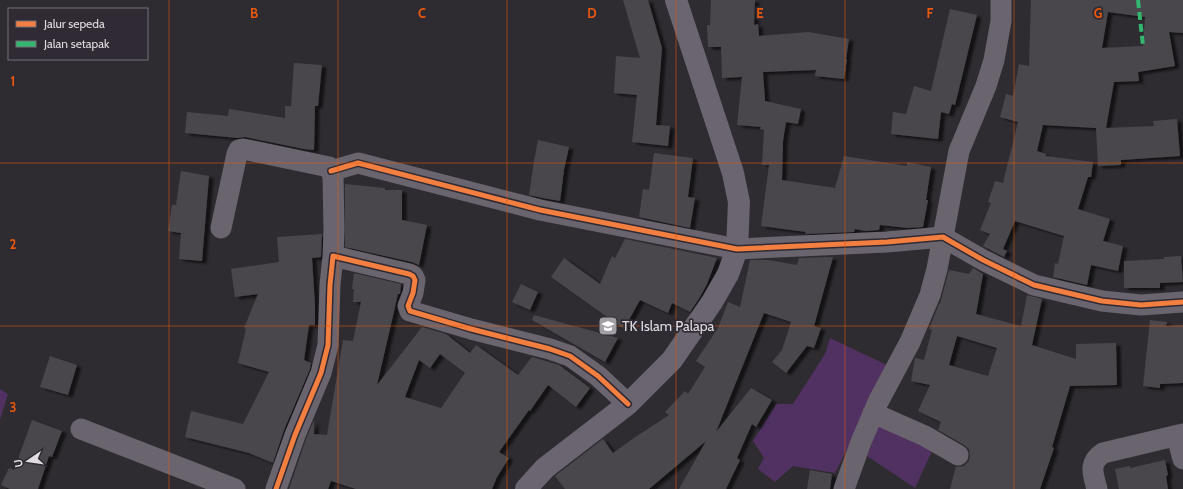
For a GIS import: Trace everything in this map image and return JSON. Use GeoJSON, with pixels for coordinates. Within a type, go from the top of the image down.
{"type":"FeatureCollection","features":[{"type":"Feature","properties":{"kind":"main road"},"geometry":{"type":"LineString","coordinates":[[526,489],[545,468],[628,404],[672,360],[712,302],[728,274],[737,249],[739,202],[733,173],[676,0]]}},
{"type":"Feature","properties":{"kind":"street"},"geometry":{"type":"LineString","coordinates":[[844,489],[861,442],[910,342],[930,295],[937,269],[958,151],[986,86],[994,60],[1001,21],[1001,0]]}},
{"type":"Feature","properties":{"kind":"street"},"geometry":{"type":"LineString","coordinates":[[221,228],[239,150],[243,148],[328,167],[331,171],[333,184],[334,235],[330,285],[328,345],[321,373],[295,435],[276,489]]}},
{"type":"Feature","properties":{"kind":"street"},"geometry":{"type":"LineString","coordinates":[[331,171],[358,163],[540,210],[737,249],[887,242],[943,236],[983,260],[1034,285],[1102,301],[1141,305],[1183,302]]}},
{"type":"Feature","properties":{"kind":"street"},"geometry":{"type":"LineString","coordinates":[[333,256],[413,276],[416,280],[408,306],[410,311],[471,330],[550,349],[570,356],[598,376],[628,404]]}},
{"type":"Feature","properties":{"kind":"street"},"geometry":{"type":"LineString","coordinates":[[874,413],[925,436],[958,455]]}},
{"type":"Feature","properties":{"kind":"street"},"geometry":{"type":"LineString","coordinates":[[81,429],[235,489]]}},
{"type":"Feature","properties":{"kind":"street"},"geometry":{"type":"LineString","coordinates":[[1097,489],[1092,470],[1094,461],[1103,453],[1180,435],[1183,459]]}},
{"type":"Feature","properties":{"kind":"shaded area"},"geometry":{"type":"Polygon","coordinates":[[[830,338],[889,366],[835,473],[793,466],[775,482],[758,469],[764,458],[753,441],[776,404],[793,404],[825,354],[830,338]]]}},
{"type":"Feature","properties":{"kind":"shaded area"},"geometry":{"type":"Polygon","coordinates":[[[0,389],[8,394],[0,420],[0,389]]]}},
{"type":"Feature","properties":{"kind":"shaded area"},"geometry":{"type":"Polygon","coordinates":[[[880,422],[932,451],[915,488],[867,456],[880,422]]]}},
{"type":"Feature","properties":{"kind":"building"},"geometry":{"type":"Polygon","coordinates":[[[623,0],[648,0],[662,48],[656,125],[670,126],[668,146],[632,142],[637,95],[614,93],[616,56],[640,58],[623,0]]]}},
{"type":"Feature","properties":{"kind":"building"},"geometry":{"type":"Polygon","coordinates":[[[711,0],[755,0],[754,25],[758,24],[759,36],[808,32],[849,39],[844,79],[815,76],[816,70],[763,72],[765,101],[801,109],[798,124],[786,122],[783,141],[782,180],[835,188],[844,156],[907,166],[907,162],[931,167],[926,200],[928,200],[923,227],[908,228],[880,225],[879,230],[866,231],[855,229],[854,232],[805,234],[806,232],[761,226],[769,165],[762,165],[764,130],[760,129],[761,127],[737,125],[742,77],[722,78],[721,47],[708,47],[707,25],[710,25],[711,0]]]}},
{"type":"Feature","properties":{"kind":"building"},"geometry":{"type":"Polygon","coordinates":[[[1031,0],[1183,0],[1183,33],[1169,32],[1175,66],[1138,72],[1139,81],[1114,82],[1106,128],[1154,126],[1153,121],[1177,119],[1180,156],[1121,160],[1121,165],[1098,166],[1096,128],[1043,125],[1037,151],[1046,154],[1046,156],[1093,162],[1091,177],[1088,177],[1078,209],[1110,219],[1103,241],[1123,246],[1118,271],[1091,265],[1087,285],[1053,277],[1055,263],[1058,264],[1064,236],[1015,221],[1003,249],[1007,251],[1004,257],[983,246],[990,234],[980,230],[991,203],[988,202],[995,181],[1003,183],[1018,122],[1000,117],[1006,94],[1013,96],[1019,64],[1029,66],[1031,0]],[[1108,12],[1102,48],[1143,46],[1145,17],[1108,12]]]}},
{"type":"Feature","properties":{"kind":"building"},"geometry":{"type":"Polygon","coordinates":[[[950,9],[977,15],[955,105],[952,104],[949,114],[941,112],[938,139],[891,134],[893,112],[906,114],[914,86],[931,91],[950,9]]]}},
{"type":"Feature","properties":{"kind":"building"},"geometry":{"type":"Polygon","coordinates":[[[294,63],[322,65],[318,106],[315,106],[314,150],[245,137],[238,138],[185,133],[187,112],[228,116],[229,109],[285,118],[285,106],[291,106],[294,63]]]}},
{"type":"Feature","properties":{"kind":"building"},"geometry":{"type":"Polygon","coordinates":[[[538,140],[569,147],[560,201],[529,195],[538,140]]]}},
{"type":"Feature","properties":{"kind":"building"},"geometry":{"type":"Polygon","coordinates":[[[654,153],[693,158],[688,197],[695,198],[690,228],[639,217],[643,189],[649,190],[654,153]]]}},
{"type":"Feature","properties":{"kind":"building"},"geometry":{"type":"Polygon","coordinates":[[[181,171],[209,176],[202,261],[179,259],[181,233],[168,231],[172,205],[176,205],[181,171]]]}},
{"type":"Feature","properties":{"kind":"building"},"geometry":{"type":"Polygon","coordinates":[[[345,184],[385,188],[385,190],[402,190],[402,220],[427,225],[419,265],[412,262],[345,247],[345,184]]]}},
{"type":"Feature","properties":{"kind":"building"},"geometry":{"type":"Polygon","coordinates":[[[322,234],[321,257],[312,258],[315,325],[309,325],[304,360],[311,363],[310,369],[284,430],[273,463],[249,453],[185,437],[191,411],[243,424],[269,372],[238,363],[246,329],[244,328],[258,294],[235,297],[231,269],[279,262],[277,237],[322,234]]]}},
{"type":"Feature","properties":{"kind":"building"},"geometry":{"type":"Polygon","coordinates":[[[625,239],[717,258],[707,284],[690,312],[672,303],[668,313],[640,300],[624,329],[551,277],[564,258],[600,284],[612,256],[615,258],[625,239]]]}},
{"type":"Feature","properties":{"kind":"building"},"geometry":{"type":"Polygon","coordinates":[[[1181,256],[1183,282],[1160,283],[1160,288],[1124,288],[1124,261],[1164,259],[1164,257],[1181,256]]]}},
{"type":"Feature","properties":{"kind":"building"},"geometry":{"type":"Polygon","coordinates":[[[833,257],[814,326],[821,328],[814,348],[807,346],[786,373],[772,362],[782,350],[791,322],[764,313],[716,432],[751,388],[772,400],[756,427],[752,424],[737,458],[740,460],[726,489],[679,489],[706,441],[649,489],[565,489],[555,476],[603,439],[613,453],[669,415],[665,412],[685,391],[688,394],[705,367],[696,361],[718,328],[728,302],[740,307],[750,260],[768,260],[797,265],[799,258],[833,257]]]}},
{"type":"Feature","properties":{"kind":"building"},"geometry":{"type":"Polygon","coordinates":[[[973,268],[983,274],[976,314],[1021,326],[1027,295],[1042,299],[1032,345],[1076,359],[1076,344],[1116,343],[1117,385],[1070,386],[1052,447],[1054,448],[1040,489],[950,489],[956,466],[964,466],[969,461],[969,449],[938,430],[941,422],[918,411],[930,385],[911,381],[915,358],[924,360],[932,330],[929,329],[940,304],[949,270],[969,274],[973,268]],[[957,336],[949,365],[988,376],[997,348],[957,336]]]}},
{"type":"Feature","properties":{"kind":"building"},"geometry":{"type":"Polygon","coordinates":[[[354,273],[401,284],[400,294],[398,294],[377,385],[422,327],[446,334],[470,353],[476,345],[518,375],[532,357],[559,365],[590,388],[576,407],[548,385],[499,452],[509,458],[497,477],[492,489],[356,489],[331,481],[328,489],[289,489],[314,420],[314,434],[327,435],[343,340],[353,341],[361,302],[353,302],[354,289],[352,289],[354,273]],[[440,354],[430,368],[419,360],[405,397],[441,408],[465,373],[440,354]]]}},
{"type":"Feature","properties":{"kind":"building"},"geometry":{"type":"Polygon","coordinates":[[[521,284],[538,292],[530,310],[512,302],[521,284]]]}},
{"type":"Feature","properties":{"kind":"building"},"geometry":{"type":"Polygon","coordinates":[[[534,315],[618,338],[605,362],[532,320],[534,315]]]}},
{"type":"Feature","properties":{"kind":"building"},"geometry":{"type":"Polygon","coordinates":[[[1150,320],[1167,322],[1166,326],[1183,325],[1183,383],[1160,384],[1160,388],[1143,386],[1150,320]]]}},
{"type":"Feature","properties":{"kind":"building"},"geometry":{"type":"Polygon","coordinates":[[[50,356],[77,365],[68,395],[40,387],[50,356]]]}},
{"type":"Feature","properties":{"kind":"building"},"geometry":{"type":"Polygon","coordinates":[[[32,420],[62,431],[52,457],[49,456],[38,489],[10,489],[1,485],[9,468],[14,470],[32,420]]]}},
{"type":"Feature","properties":{"kind":"building"},"geometry":{"type":"Polygon","coordinates":[[[1165,460],[1168,475],[1166,476],[1168,489],[1119,489],[1115,469],[1130,466],[1130,468],[1165,460]]]}},
{"type":"Feature","properties":{"kind":"building"},"geometry":{"type":"Polygon","coordinates":[[[810,470],[832,474],[830,489],[807,489],[810,470]]]}},
{"type":"Feature","properties":{"kind":"marked path"},"geometry":{"type":"LineString","coordinates":[[1138,0],[1143,46]]}},
{"type":"Feature","properties":{"kind":"cycle path"},"geometry":{"type":"LineString","coordinates":[[331,171],[358,163],[540,210],[737,249],[887,242],[943,237],[983,260],[1034,285],[1102,301],[1141,305],[1183,302]]}},
{"type":"Feature","properties":{"kind":"cycle path"},"geometry":{"type":"LineString","coordinates":[[276,489],[295,435],[321,373],[328,345],[330,285],[333,256],[413,276],[415,280],[413,293],[408,306],[410,311],[471,329],[550,349],[570,356],[598,376],[628,404]]}},
{"type":"Feature","properties":{"kind":"place","name":"TK Islam Palapa"},"geometry":{"type":"Point","coordinates":[608,326]}}]}
